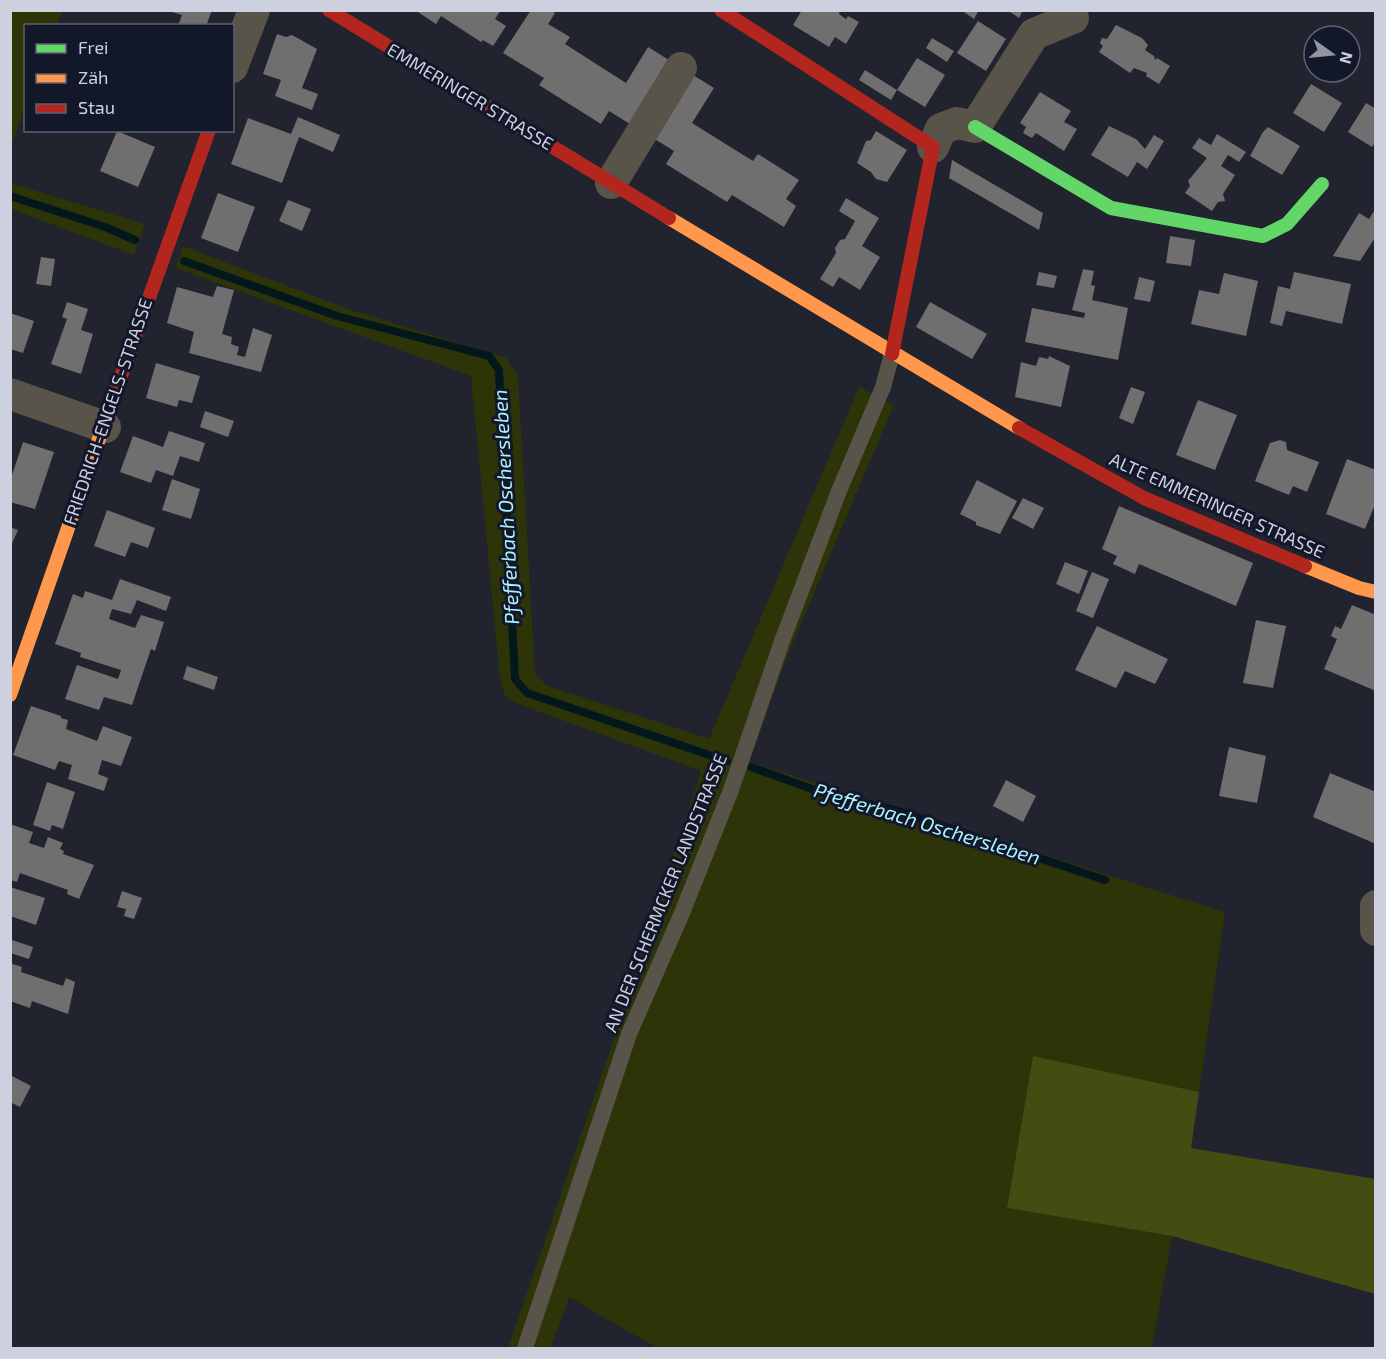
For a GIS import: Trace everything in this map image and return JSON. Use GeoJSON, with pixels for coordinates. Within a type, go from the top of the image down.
{"type":"FeatureCollection","features":[{"type":"Feature","properties":{"kind":"street"},"geometry":{"type":"LineString","coordinates":[[234,62],[254,10]]}},
{"type":"Feature","properties":{"kind":"street","name":"EMMERINGER STRASSE"},"geometry":{"type":"LineString","coordinates":[[329,10],[892,354]]}},
{"type":"Feature","properties":{"kind":"street"},"geometry":{"type":"LineString","coordinates":[[721,10],[933,147]]}},
{"type":"Feature","properties":{"kind":"street"},"geometry":{"type":"LineString","coordinates":[[975,127],[1034,34],[1073,18]]}},
{"type":"Feature","properties":{"kind":"street"},"geometry":{"type":"LineString","coordinates":[[611,183],[681,68]]}},
{"type":"Feature","properties":{"kind":"street"},"geometry":{"type":"LineString","coordinates":[[892,354],[933,147],[942,129],[957,123],[975,127],[1111,208],[1263,236],[1287,224],[1322,184]]}},
{"type":"Feature","properties":{"kind":"street","name":"FRIEDRICH-ENGELS-STRASSE"},"geometry":{"type":"LineString","coordinates":[[10,695],[105,428],[160,258],[207,132]]}},
{"type":"Feature","properties":{"kind":"street","name":"ALTE EMMERINGER STRASSE"},"geometry":{"type":"LineString","coordinates":[[892,354],[1093,471],[1144,498],[1359,588],[1376,592]]}},
{"type":"Feature","properties":{"kind":"street"},"geometry":{"type":"LineString","coordinates":[[10,394],[105,428]]}},
{"type":"Feature","properties":{"kind":"street"},"geometry":{"type":"LineString","coordinates":[[1376,906],[1376,930]]}},
{"type":"Feature","properties":{"kind":"lane","name":"AN DER SCHERMCKER LANDSTRASSE"},"geometry":{"type":"LineString","coordinates":[[525,1348],[629,1034],[682,913],[731,790],[782,641],[839,491],[883,387],[892,354]]}},
{"type":"Feature","properties":{"kind":"green space"},"geometry":{"type":"Polygon","coordinates":[[[11,10],[63,11],[57,24],[24,24],[24,111],[11,147],[11,10]]]}},
{"type":"Feature","properties":{"kind":"green space"},"geometry":{"type":"Polygon","coordinates":[[[10,183],[145,224],[134,255],[11,209],[10,183]]]}},
{"type":"Feature","properties":{"kind":"green space"},"geometry":{"type":"Polygon","coordinates":[[[183,246],[345,308],[506,358],[518,376],[535,675],[548,686],[709,739],[859,387],[894,405],[786,659],[749,762],[1225,912],[1199,1092],[1033,1057],[1007,1208],[1172,1236],[1152,1348],[657,1348],[569,1297],[551,1348],[508,1348],[618,1027],[701,771],[516,703],[505,696],[500,680],[471,376],[176,268],[183,246]]]}},
{"type":"Feature","properties":{"kind":"green space"},"geometry":{"type":"Polygon","coordinates":[[[1033,1056],[1199,1092],[1191,1148],[1375,1179],[1375,1294],[1172,1236],[1007,1208],[1033,1056]]]}},
{"type":"Feature","properties":{"kind":"building"},"geometry":{"type":"Polygon","coordinates":[[[212,10],[207,24],[179,24],[182,15],[169,11],[212,10]]]}},
{"type":"Feature","properties":{"kind":"building"},"geometry":{"type":"Polygon","coordinates":[[[415,10],[501,10],[495,19],[506,26],[493,46],[483,40],[481,42],[441,16],[436,24],[415,10]]]}},
{"type":"Feature","properties":{"kind":"building"},"geometry":{"type":"Polygon","coordinates":[[[531,10],[550,10],[555,13],[548,24],[570,37],[565,44],[626,83],[648,47],[669,60],[630,124],[609,111],[601,124],[539,85],[544,78],[503,53],[531,10]]]}},
{"type":"Feature","properties":{"kind":"building"},"geometry":{"type":"Polygon","coordinates":[[[802,10],[840,10],[839,14],[846,19],[848,16],[859,22],[846,44],[835,37],[829,47],[793,25],[802,10]]]}},
{"type":"Feature","properties":{"kind":"building"},"geometry":{"type":"Polygon","coordinates":[[[961,10],[979,10],[974,19],[961,10]]]}},
{"type":"Feature","properties":{"kind":"building"},"geometry":{"type":"Polygon","coordinates":[[[1007,10],[1023,10],[1019,18],[1007,10]]]}},
{"type":"Feature","properties":{"kind":"building"},"geometry":{"type":"Polygon","coordinates":[[[978,21],[1006,39],[986,71],[957,53],[978,21]]]}},
{"type":"Feature","properties":{"kind":"building"},"geometry":{"type":"Polygon","coordinates":[[[1116,25],[1142,38],[1148,45],[1145,50],[1154,56],[1155,60],[1157,58],[1170,66],[1159,84],[1146,76],[1147,73],[1134,68],[1130,73],[1099,52],[1103,46],[1100,43],[1102,38],[1107,39],[1116,25]]]}},
{"type":"Feature","properties":{"kind":"building"},"geometry":{"type":"Polygon","coordinates":[[[277,34],[286,37],[292,35],[317,49],[302,88],[318,94],[312,110],[275,96],[281,80],[263,74],[277,34]]]}},
{"type":"Feature","properties":{"kind":"building"},"geometry":{"type":"Polygon","coordinates":[[[932,38],[954,51],[947,62],[926,48],[932,38]]]}},
{"type":"Feature","properties":{"kind":"building"},"geometry":{"type":"Polygon","coordinates":[[[917,58],[945,75],[925,107],[897,90],[917,58]]]}},
{"type":"Feature","properties":{"kind":"building"},"geometry":{"type":"Polygon","coordinates":[[[865,70],[897,90],[891,100],[859,80],[865,70]]]}},
{"type":"Feature","properties":{"kind":"building"},"geometry":{"type":"Polygon","coordinates":[[[693,75],[714,88],[692,123],[753,161],[758,154],[799,180],[786,199],[796,206],[784,227],[732,195],[727,202],[666,164],[674,151],[653,138],[693,75]]]}},
{"type":"Feature","properties":{"kind":"building"},"geometry":{"type":"Polygon","coordinates":[[[1311,84],[1342,103],[1324,132],[1293,113],[1311,84]]]}},
{"type":"Feature","properties":{"kind":"building"},"geometry":{"type":"Polygon","coordinates":[[[1040,92],[1071,111],[1064,122],[1077,129],[1064,151],[1036,133],[1032,138],[1023,133],[1026,127],[1020,123],[1040,92]]]}},
{"type":"Feature","properties":{"kind":"building"},"geometry":{"type":"Polygon","coordinates":[[[1366,103],[1376,109],[1376,141],[1372,147],[1348,132],[1366,103]]]}},
{"type":"Feature","properties":{"kind":"building"},"geometry":{"type":"Polygon","coordinates":[[[298,117],[340,135],[333,152],[299,137],[282,183],[231,164],[248,118],[291,134],[298,117]]]}},
{"type":"Feature","properties":{"kind":"building"},"geometry":{"type":"Polygon","coordinates":[[[1109,126],[1136,139],[1145,149],[1154,135],[1164,141],[1147,169],[1137,162],[1128,177],[1091,155],[1109,126]]]}},
{"type":"Feature","properties":{"kind":"building"},"geometry":{"type":"Polygon","coordinates":[[[1268,127],[1300,146],[1282,175],[1250,156],[1268,127]]]}},
{"type":"Feature","properties":{"kind":"building"},"geometry":{"type":"Polygon","coordinates":[[[876,131],[907,150],[887,182],[876,179],[871,172],[857,163],[866,141],[871,140],[876,131]]]}},
{"type":"Feature","properties":{"kind":"building"},"geometry":{"type":"Polygon","coordinates":[[[117,132],[155,147],[138,187],[100,171],[117,132]]]}},
{"type":"Feature","properties":{"kind":"building"},"geometry":{"type":"Polygon","coordinates":[[[1217,134],[1246,152],[1239,162],[1228,155],[1221,166],[1235,175],[1223,194],[1225,201],[1218,202],[1212,211],[1185,193],[1190,186],[1188,181],[1207,158],[1192,148],[1199,138],[1211,145],[1217,134]]]}},
{"type":"Feature","properties":{"kind":"building"},"geometry":{"type":"Polygon","coordinates":[[[952,160],[1043,213],[1039,230],[949,178],[952,160]]]}},
{"type":"Feature","properties":{"kind":"building"},"geometry":{"type":"Polygon","coordinates":[[[218,193],[255,207],[238,252],[201,238],[218,193]]]}},
{"type":"Feature","properties":{"kind":"building"},"geometry":{"type":"Polygon","coordinates":[[[846,198],[879,218],[862,246],[880,257],[860,290],[839,277],[833,287],[820,279],[836,253],[835,248],[840,240],[845,239],[855,221],[839,211],[846,198]]]}},
{"type":"Feature","properties":{"kind":"building"},"geometry":{"type":"Polygon","coordinates":[[[288,200],[311,209],[302,231],[279,221],[288,200]]]}},
{"type":"Feature","properties":{"kind":"building"},"geometry":{"type":"Polygon","coordinates":[[[1376,208],[1376,236],[1360,261],[1333,256],[1359,213],[1369,219],[1376,208]]]}},
{"type":"Feature","properties":{"kind":"building"},"geometry":{"type":"Polygon","coordinates":[[[1170,236],[1195,240],[1191,266],[1166,263],[1170,236]]]}},
{"type":"Feature","properties":{"kind":"building"},"geometry":{"type":"Polygon","coordinates":[[[41,257],[55,259],[51,286],[36,284],[41,257]]]}},
{"type":"Feature","properties":{"kind":"building"},"geometry":{"type":"Polygon","coordinates":[[[1083,269],[1094,271],[1091,285],[1095,286],[1092,300],[1128,308],[1118,360],[1025,342],[1032,308],[1084,318],[1085,313],[1072,310],[1083,269]]]}},
{"type":"Feature","properties":{"kind":"building"},"geometry":{"type":"Polygon","coordinates":[[[1039,272],[1057,276],[1054,288],[1036,285],[1039,272]]]}},
{"type":"Feature","properties":{"kind":"building"},"geometry":{"type":"Polygon","coordinates":[[[1294,272],[1351,284],[1342,324],[1286,311],[1282,326],[1270,323],[1278,286],[1290,289],[1294,272]]]}},
{"type":"Feature","properties":{"kind":"building"},"geometry":{"type":"Polygon","coordinates":[[[1224,273],[1258,281],[1246,336],[1191,324],[1199,290],[1219,294],[1224,273]]]}},
{"type":"Feature","properties":{"kind":"building"},"geometry":{"type":"Polygon","coordinates":[[[1139,277],[1155,281],[1150,302],[1134,299],[1139,277]]]}},
{"type":"Feature","properties":{"kind":"building"},"geometry":{"type":"Polygon","coordinates":[[[217,286],[234,290],[222,334],[232,337],[231,344],[239,347],[237,355],[245,357],[253,328],[272,335],[261,372],[189,353],[194,332],[167,323],[177,287],[213,297],[217,286]]]}},
{"type":"Feature","properties":{"kind":"building"},"geometry":{"type":"Polygon","coordinates":[[[67,302],[88,309],[81,330],[93,334],[81,374],[51,364],[67,319],[62,317],[67,302]]]}},
{"type":"Feature","properties":{"kind":"building"},"geometry":{"type":"Polygon","coordinates":[[[930,302],[987,334],[972,359],[916,327],[930,302]]]}},
{"type":"Feature","properties":{"kind":"building"},"geometry":{"type":"Polygon","coordinates":[[[10,313],[34,321],[23,353],[10,349],[10,313]]]}},
{"type":"Feature","properties":{"kind":"building"},"geometry":{"type":"Polygon","coordinates":[[[1049,356],[1070,366],[1061,407],[1015,397],[1021,362],[1036,366],[1039,357],[1048,359],[1049,356]]]}},
{"type":"Feature","properties":{"kind":"building"},"geometry":{"type":"Polygon","coordinates":[[[156,363],[200,376],[192,403],[179,400],[177,407],[146,398],[156,363]]]}},
{"type":"Feature","properties":{"kind":"building"},"geometry":{"type":"Polygon","coordinates":[[[1131,387],[1145,392],[1133,424],[1119,418],[1131,387]]]}},
{"type":"Feature","properties":{"kind":"building"},"geometry":{"type":"Polygon","coordinates":[[[1198,400],[1237,415],[1215,470],[1176,455],[1198,400]]]}},
{"type":"Feature","properties":{"kind":"building"},"geometry":{"type":"Polygon","coordinates":[[[205,411],[234,421],[228,437],[200,427],[205,411]]]}},
{"type":"Feature","properties":{"kind":"building"},"geometry":{"type":"Polygon","coordinates":[[[169,431],[205,443],[199,462],[180,456],[173,476],[156,470],[151,483],[120,472],[133,436],[163,447],[169,431]]]}},
{"type":"Feature","properties":{"kind":"building"},"geometry":{"type":"Polygon","coordinates":[[[1280,440],[1286,442],[1287,450],[1319,462],[1307,492],[1293,486],[1289,495],[1255,481],[1270,443],[1280,440]]]}},
{"type":"Feature","properties":{"kind":"building"},"geometry":{"type":"Polygon","coordinates":[[[23,442],[54,452],[35,509],[10,502],[10,481],[23,442]]]}},
{"type":"Feature","properties":{"kind":"building"},"geometry":{"type":"Polygon","coordinates":[[[1347,459],[1376,470],[1376,502],[1365,529],[1326,514],[1347,459]]]}},
{"type":"Feature","properties":{"kind":"building"},"geometry":{"type":"Polygon","coordinates":[[[172,479],[200,489],[191,519],[162,510],[172,479]]]}},
{"type":"Feature","properties":{"kind":"building"},"geometry":{"type":"Polygon","coordinates":[[[977,480],[1017,501],[1000,534],[976,525],[976,522],[960,514],[977,480]]]}},
{"type":"Feature","properties":{"kind":"building"},"geometry":{"type":"Polygon","coordinates":[[[1023,498],[1044,508],[1033,529],[1012,518],[1023,498]]]}},
{"type":"Feature","properties":{"kind":"building"},"geometry":{"type":"Polygon","coordinates":[[[1119,506],[1253,563],[1236,606],[1139,564],[1135,574],[1113,564],[1117,556],[1102,549],[1119,506]]]}},
{"type":"Feature","properties":{"kind":"building"},"geometry":{"type":"Polygon","coordinates":[[[107,510],[155,528],[148,548],[131,542],[125,557],[94,546],[107,510]]]}},
{"type":"Feature","properties":{"kind":"building"},"geometry":{"type":"Polygon","coordinates":[[[10,527],[18,530],[10,548],[10,527]]]}},
{"type":"Feature","properties":{"kind":"building"},"geometry":{"type":"Polygon","coordinates":[[[1065,562],[1088,571],[1079,594],[1056,584],[1065,562]]]}},
{"type":"Feature","properties":{"kind":"building"},"geometry":{"type":"Polygon","coordinates":[[[1092,572],[1109,579],[1093,618],[1076,611],[1092,572]]]}},
{"type":"Feature","properties":{"kind":"building"},"geometry":{"type":"Polygon","coordinates":[[[120,579],[171,597],[166,611],[137,600],[131,614],[112,609],[109,619],[135,628],[141,615],[164,622],[155,651],[151,649],[132,705],[104,697],[99,710],[65,699],[77,665],[118,679],[121,670],[80,657],[81,653],[55,644],[73,594],[83,598],[85,591],[112,600],[120,579]]]}},
{"type":"Feature","properties":{"kind":"building"},"geometry":{"type":"Polygon","coordinates":[[[1352,605],[1376,615],[1376,691],[1324,669],[1337,639],[1331,636],[1335,626],[1341,629],[1352,605]]]}},
{"type":"Feature","properties":{"kind":"building"},"geometry":{"type":"Polygon","coordinates":[[[1256,620],[1286,626],[1273,688],[1243,683],[1256,620]]]}},
{"type":"Feature","properties":{"kind":"building"},"geometry":{"type":"Polygon","coordinates":[[[1097,626],[1168,659],[1155,684],[1125,671],[1116,688],[1075,670],[1097,626]]]}},
{"type":"Feature","properties":{"kind":"building"},"geometry":{"type":"Polygon","coordinates":[[[187,666],[218,677],[214,690],[183,679],[187,666]]]}},
{"type":"Feature","properties":{"kind":"building"},"geometry":{"type":"Polygon","coordinates":[[[31,706],[61,716],[68,720],[66,729],[97,741],[103,726],[132,737],[121,766],[102,760],[98,774],[108,778],[104,791],[68,779],[72,765],[59,761],[55,770],[13,755],[31,706]]]}},
{"type":"Feature","properties":{"kind":"building"},"geometry":{"type":"Polygon","coordinates":[[[1229,747],[1266,756],[1257,803],[1219,796],[1229,747]]]}},
{"type":"Feature","properties":{"kind":"building"},"geometry":{"type":"Polygon","coordinates":[[[1330,773],[1376,792],[1376,844],[1313,817],[1330,773]]]}},
{"type":"Feature","properties":{"kind":"building"},"geometry":{"type":"Polygon","coordinates":[[[1006,780],[1036,796],[1023,822],[993,806],[1006,780]]]}},
{"type":"Feature","properties":{"kind":"building"},"geometry":{"type":"Polygon","coordinates":[[[47,782],[75,792],[63,829],[52,825],[50,831],[33,825],[47,782]]]}},
{"type":"Feature","properties":{"kind":"building"},"geometry":{"type":"Polygon","coordinates":[[[10,824],[33,832],[29,843],[44,848],[48,837],[63,843],[60,849],[64,851],[63,854],[94,865],[79,899],[67,894],[68,890],[20,873],[17,882],[10,880],[10,824]]]}},
{"type":"Feature","properties":{"kind":"building"},"geometry":{"type":"Polygon","coordinates":[[[10,887],[45,898],[36,925],[10,916],[10,887]]]}},
{"type":"Feature","properties":{"kind":"building"},"geometry":{"type":"Polygon","coordinates":[[[122,891],[142,898],[134,919],[124,916],[126,909],[117,907],[122,891]]]}},
{"type":"Feature","properties":{"kind":"building"},"geometry":{"type":"Polygon","coordinates":[[[12,940],[33,947],[29,959],[10,953],[12,940]]]}},
{"type":"Feature","properties":{"kind":"building"},"geometry":{"type":"Polygon","coordinates":[[[10,963],[22,967],[21,972],[63,986],[66,978],[75,982],[68,1014],[32,1001],[30,1008],[10,1001],[10,963]]]}},
{"type":"Feature","properties":{"kind":"building"},"geometry":{"type":"Polygon","coordinates":[[[10,1075],[31,1086],[20,1107],[10,1102],[10,1075]]]}},
{"type":"Feature","properties":{"kind":"waterway","name":"Pfefferbach Oschersleben"},"geometry":{"type":"LineString","coordinates":[[10,196],[105,227],[135,240]]}},
{"type":"Feature","properties":{"kind":"waterway","name":"Pfefferbach Oschersleben"},"geometry":{"type":"LineString","coordinates":[[184,261],[337,316],[489,356],[499,370],[515,679],[527,693],[727,761]]}},
{"type":"Feature","properties":{"kind":"waterway","name":"Pfefferbach Oschersleben"},"geometry":{"type":"LineString","coordinates":[[751,767],[826,794],[898,811],[1105,880]]}},
{"type":"Feature","properties":{"kind":"traffic: fast"},"geometry":{"type":"LineString","coordinates":[[975,127],[1111,208],[1263,236],[1287,224],[1322,184]]}},
{"type":"Feature","properties":{"kind":"traffic: slow"},"geometry":{"type":"LineString","coordinates":[[669,218],[1019,428]]}},
{"type":"Feature","properties":{"kind":"traffic: slow"},"geometry":{"type":"LineString","coordinates":[[10,695],[108,413]]}},
{"type":"Feature","properties":{"kind":"traffic: slow"},"geometry":{"type":"LineString","coordinates":[[1305,566],[1359,588],[1376,592]]}},
{"type":"Feature","properties":{"kind":"traffic: jam"},"geometry":{"type":"LineString","coordinates":[[329,10],[669,218]]}},
{"type":"Feature","properties":{"kind":"traffic: jam"},"geometry":{"type":"LineString","coordinates":[[721,10],[933,147],[892,354]]}},
{"type":"Feature","properties":{"kind":"traffic: jam"},"geometry":{"type":"LineString","coordinates":[[108,413],[208,132]]}},
{"type":"Feature","properties":{"kind":"traffic: jam"},"geometry":{"type":"LineString","coordinates":[[1019,428],[1144,498],[1305,566]]}}]}
